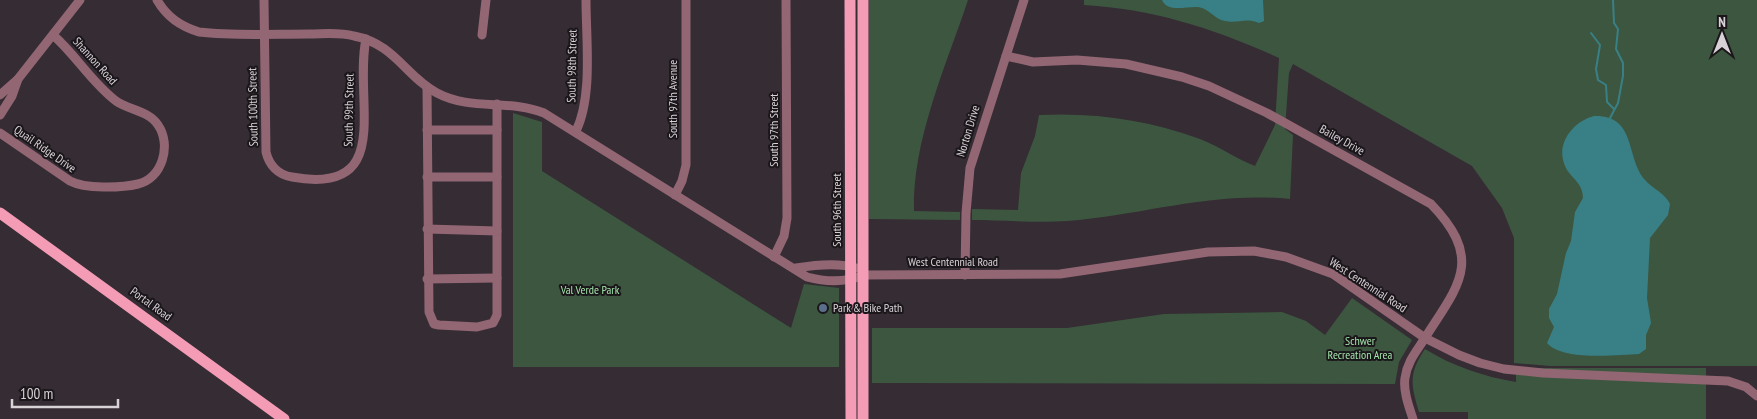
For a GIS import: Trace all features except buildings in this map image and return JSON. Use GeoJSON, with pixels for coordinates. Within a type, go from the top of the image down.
{"type":"FeatureCollection","features":[{"type":"Feature","properties":{"kind":"main road","name":"South 96th Street"},"geometry":{"type":"LineString","coordinates":[[850,0],[851,419]]}},
{"type":"Feature","properties":{"kind":"main road"},"geometry":{"type":"LineString","coordinates":[[863,419],[864,0]]}},
{"type":"Feature","properties":{"kind":"main road","name":"Portal Road"},"geometry":{"type":"LineString","coordinates":[[0,213],[284,419]]}},
{"type":"Feature","properties":{"kind":"street"},"geometry":{"type":"LineString","coordinates":[[0,94],[18,79],[80,0]]}},
{"type":"Feature","properties":{"kind":"street","name":"West Centennial Road"},"geometry":{"type":"LineString","coordinates":[[156,0],[169,17],[186,28],[199,32],[341,34],[366,39],[390,52],[427,87],[445,97],[465,103],[517,105],[538,110],[576,131],[774,257],[796,268],[807,277],[820,280],[851,280],[863,275],[1060,274],[1208,252],[1254,251],[1286,257],[1333,274],[1425,338],[1459,355],[1504,369],[1543,373],[1728,381],[1746,386],[1757,396]]}},
{"type":"Feature","properties":{"kind":"street","name":"South 100th Street"},"geometry":{"type":"LineString","coordinates":[[264,0],[267,156],[272,167],[286,176],[314,178]]}},
{"type":"Feature","properties":{"kind":"street"},"geometry":{"type":"LineString","coordinates":[[482,35],[486,0]]}},
{"type":"Feature","properties":{"kind":"street","name":"South 98th Street"},"geometry":{"type":"LineString","coordinates":[[576,131],[584,111],[586,91],[586,0]]}},
{"type":"Feature","properties":{"kind":"street","name":"South 97th Avenue"},"geometry":{"type":"LineString","coordinates":[[675,195],[682,181],[686,165],[686,0]]}},
{"type":"Feature","properties":{"kind":"street","name":"South 97th Street"},"geometry":{"type":"LineString","coordinates":[[774,257],[784,236],[787,218],[786,0]]}},
{"type":"Feature","properties":{"kind":"street","name":"Norton Drive"},"geometry":{"type":"LineString","coordinates":[[965,275],[966,214],[970,168],[1024,0]]}},
{"type":"Feature","properties":{"kind":"street","name":"Shannon Road"},"geometry":{"type":"LineString","coordinates":[[53,35],[75,55],[91,77],[106,92],[122,105],[156,122],[163,141],[163,156],[160,168]]}},
{"type":"Feature","properties":{"kind":"street","name":"South 99th Street"},"geometry":{"type":"LineString","coordinates":[[314,178],[342,176],[353,168],[360,157],[362,145],[363,58],[366,39]]}},
{"type":"Feature","properties":{"kind":"street","name":"Bailey Drive"},"geometry":{"type":"LineString","coordinates":[[1006,56],[1033,62],[1077,60],[1126,64],[1200,83],[1249,103],[1432,204],[1449,222],[1458,240],[1461,274],[1456,290],[1447,307],[1409,362],[1404,378],[1413,419]]}},
{"type":"Feature","properties":{"kind":"street"},"geometry":{"type":"LineString","coordinates":[[0,115],[12,96],[18,79]]}},
{"type":"Feature","properties":{"kind":"street"},"geometry":{"type":"LineString","coordinates":[[427,87],[428,312],[434,324],[470,328],[492,323],[495,320],[498,104]]}},
{"type":"Feature","properties":{"kind":"street"},"geometry":{"type":"LineString","coordinates":[[427,130],[497,130]]}},
{"type":"Feature","properties":{"kind":"street","name":"Quail Ridge Drive"},"geometry":{"type":"LineString","coordinates":[[0,133],[70,182],[81,186],[140,184],[150,180],[160,168]]}},
{"type":"Feature","properties":{"kind":"street"},"geometry":{"type":"LineString","coordinates":[[427,177],[497,178]]}},
{"type":"Feature","properties":{"kind":"street"},"geometry":{"type":"LineString","coordinates":[[427,229],[497,231]]}},
{"type":"Feature","properties":{"kind":"street"},"geometry":{"type":"LineString","coordinates":[[796,268],[810,266],[851,267],[859,270],[863,275]]}},
{"type":"Feature","properties":{"kind":"street"},"geometry":{"type":"LineString","coordinates":[[427,278],[496,278]]}},
{"type":"Feature","properties":{"kind":"green space"},"geometry":{"type":"Polygon","coordinates":[[[869,0],[968,0],[924,131],[918,158],[914,211],[960,212],[960,220],[869,219],[869,0]]]}},
{"type":"Feature","properties":{"kind":"green space"},"geometry":{"type":"Polygon","coordinates":[[[1084,0],[1757,0],[1757,366],[1550,366],[1514,363],[1514,238],[1502,208],[1472,166],[1293,64],[1289,73],[1285,129],[1293,135],[1290,199],[1233,198],[1067,221],[972,220],[972,209],[1018,210],[1021,173],[1035,136],[1039,115],[1101,116],[1141,122],[1180,132],[1207,142],[1255,166],[1275,125],[1279,58],[1231,38],[1184,22],[1135,11],[1084,5],[1084,0]]]}},
{"type":"Feature","properties":{"kind":"green space","name":"Val Verde Park"},"geometry":{"type":"Polygon","coordinates":[[[513,113],[542,122],[542,171],[791,328],[804,284],[839,288],[839,367],[513,367],[513,113]]]}},
{"type":"Feature","properties":{"kind":"green space","name":"Schwer Recreation Area"},"geometry":{"type":"Polygon","coordinates":[[[1352,298],[1412,340],[1399,362],[1395,384],[872,383],[872,328],[1067,328],[1164,314],[1282,312],[1306,321],[1325,335],[1352,298]]]}},
{"type":"Feature","properties":{"kind":"green space","name":"Schwer Recreation Area"},"geometry":{"type":"Polygon","coordinates":[[[1425,349],[1446,361],[1469,370],[1516,382],[1516,368],[1706,368],[1706,419],[1468,419],[1468,412],[1419,412],[1414,394],[1413,380],[1416,366],[1425,349]]]}},
{"type":"Feature","properties":{"kind":"water"},"geometry":{"type":"Polygon","coordinates":[[[1162,0],[1263,0],[1264,21],[1259,23],[1254,21],[1225,21],[1202,8],[1173,8],[1162,0]]]}},
{"type":"Feature","properties":{"kind":"water"},"geometry":{"type":"Polygon","coordinates":[[[1594,116],[1608,118],[1617,122],[1624,130],[1639,171],[1645,180],[1665,197],[1670,204],[1668,215],[1650,238],[1647,298],[1651,323],[1646,335],[1646,349],[1639,354],[1577,355],[1554,349],[1547,343],[1554,327],[1549,318],[1549,309],[1557,294],[1566,253],[1571,241],[1575,212],[1583,198],[1579,184],[1565,166],[1562,149],[1568,134],[1573,128],[1594,116]]]}},
{"type":"Feature","properties":{"kind":"waterway"},"geometry":{"type":"LineString","coordinates":[[1610,118],[1618,103],[1623,76],[1623,63],[1616,49],[1618,29],[1614,23],[1613,0]]}},
{"type":"Feature","properties":{"kind":"waterway"},"geometry":{"type":"LineString","coordinates":[[1591,33],[1600,45],[1596,69],[1598,80],[1606,85],[1607,102],[1614,109]]}},
{"type":"Feature","properties":{"kind":"place","name":"Park & Bike Path"},"geometry":{"type":"Point","coordinates":[823,308]}}]}
